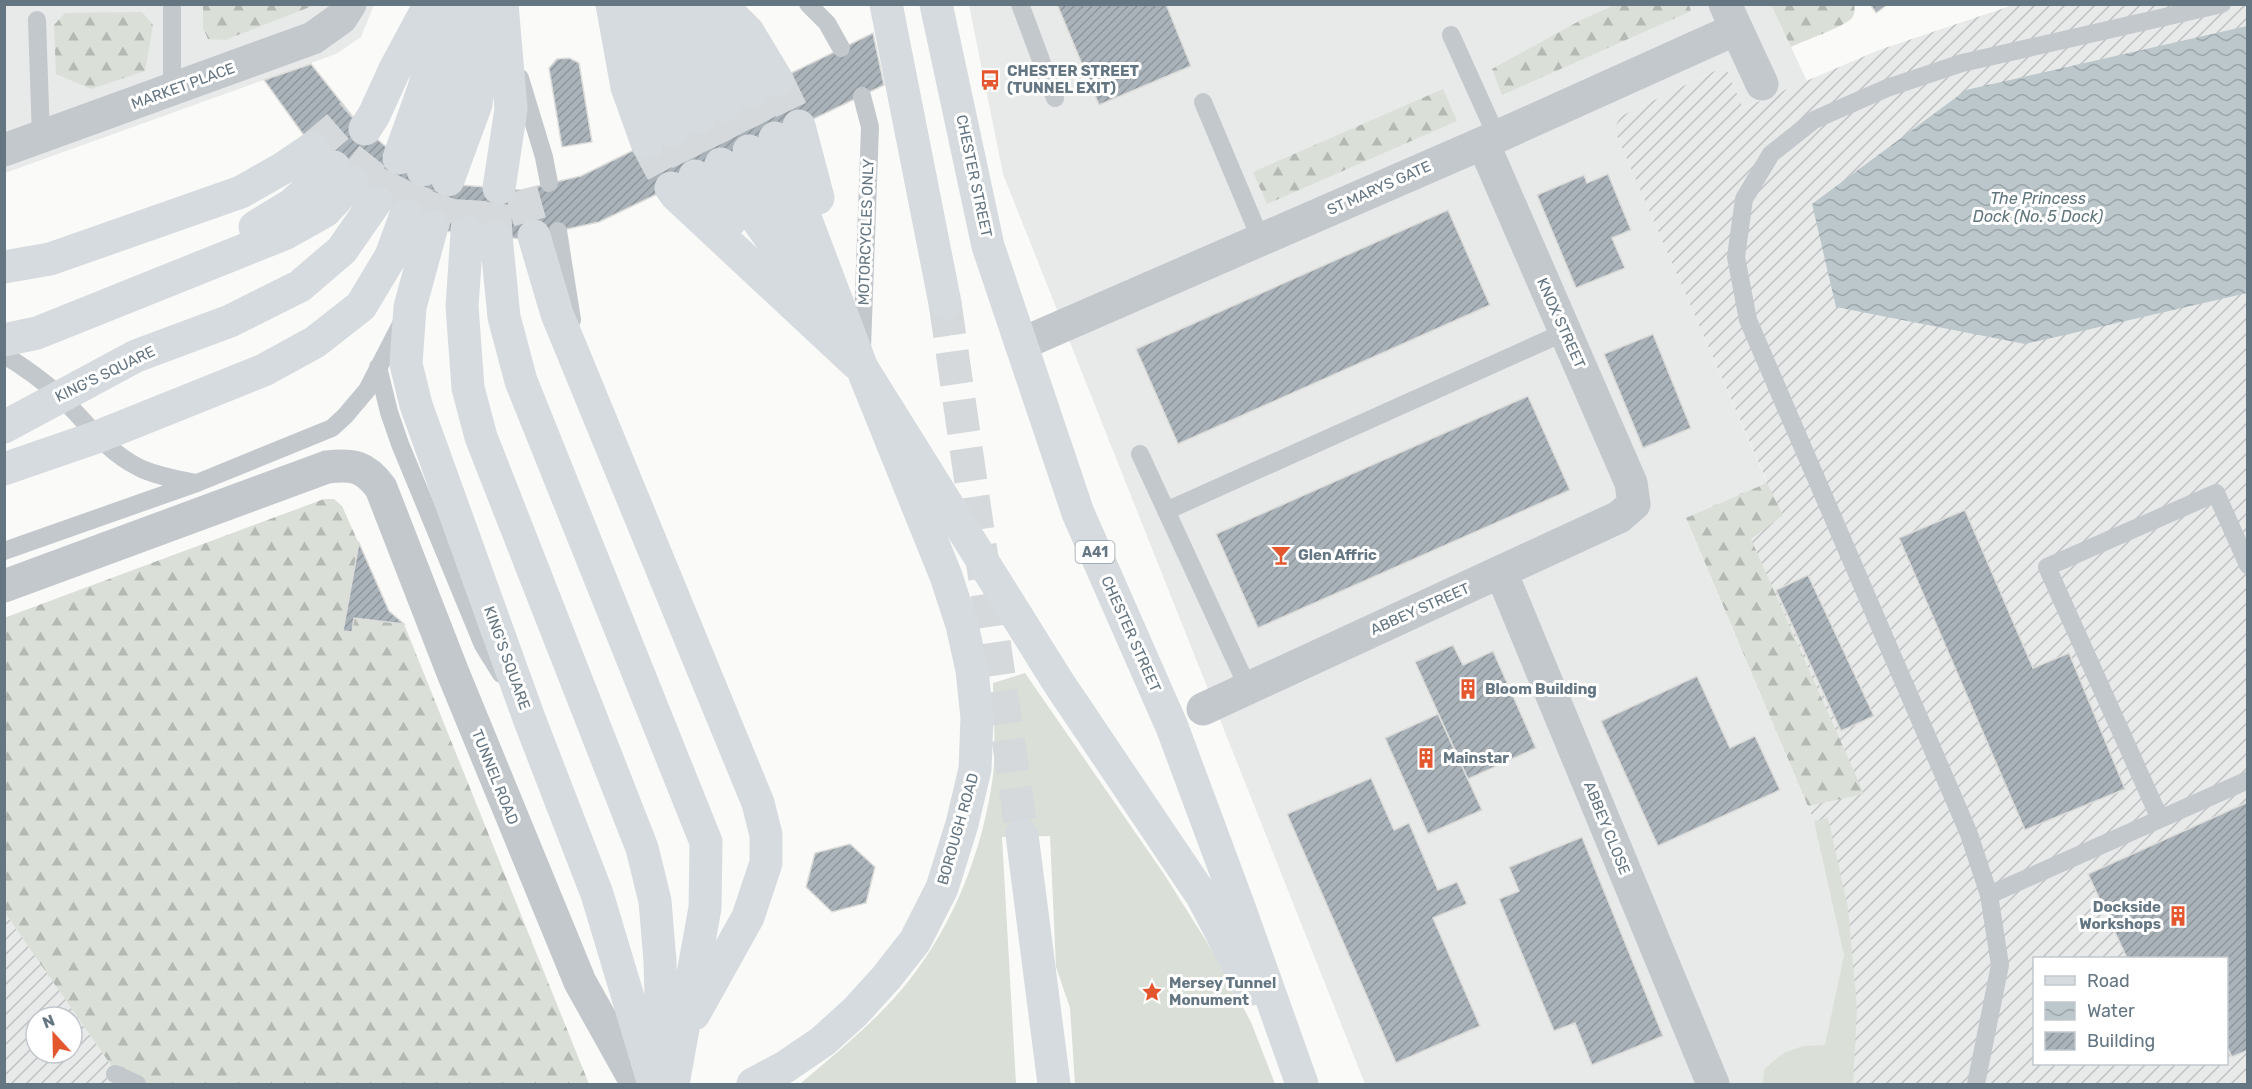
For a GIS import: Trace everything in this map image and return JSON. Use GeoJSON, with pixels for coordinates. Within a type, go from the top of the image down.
{"type":"FeatureCollection","features":[{"type":"Feature","properties":{"kind":"main road"},"geometry":{"type":"LineString","coordinates":[[430,4],[395,69],[441,164]]}},
{"type":"Feature","properties":{"kind":"main road"},"geometry":{"type":"LineString","coordinates":[[441,164],[424,87],[447,4]]}},
{"type":"Feature","properties":{"kind":"main road"},"geometry":{"type":"LineString","coordinates":[[441,164],[450,97],[467,4]]}},
{"type":"Feature","properties":{"kind":"main road"},"geometry":{"type":"LineString","coordinates":[[612,4],[627,87],[712,112]]}},
{"type":"Feature","properties":{"kind":"main road"},"geometry":{"type":"LineString","coordinates":[[630,4],[657,95],[712,112]]}},
{"type":"Feature","properties":{"kind":"main road"},"geometry":{"type":"LineString","coordinates":[[648,4],[712,112]]}},
{"type":"Feature","properties":{"kind":"main road"},"geometry":{"type":"LineString","coordinates":[[667,4],[712,112]]}},
{"type":"Feature","properties":{"kind":"main road"},"geometry":{"type":"LineString","coordinates":[[690,4],[730,55],[712,112]]}},
{"type":"Feature","properties":{"kind":"main road"},"geometry":{"type":"LineString","coordinates":[[712,112],[748,32],[720,4]]}},
{"type":"Feature","properties":{"kind":"main road"},"geometry":{"type":"LineString","coordinates":[[886,4],[945,303]]}},
{"type":"Feature","properties":{"kind":"main road","name":"CHESTER STREET"},"geometry":{"type":"LineString","coordinates":[[936,4],[988,246],[1078,513],[1172,727],[1239,907],[1301,1084]]}},
{"type":"Feature","properties":{"kind":"main road"},"geometry":{"type":"LineString","coordinates":[[441,164],[476,105],[498,12]]}},
{"type":"Feature","properties":{"kind":"main road"},"geometry":{"type":"LineString","coordinates":[[441,164],[511,109],[498,12]]}},
{"type":"Feature","properties":{"kind":"main road"},"geometry":{"type":"LineString","coordinates":[[735,157],[862,368],[1058,682],[1202,896],[1301,1084]]}},
{"type":"Feature","properties":{"kind":"main road"},"geometry":{"type":"LineString","coordinates":[[735,157],[676,195],[862,368]]}},
{"type":"Feature","properties":{"kind":"main road"},"geometry":{"type":"LineString","coordinates":[[735,157],[862,368]]}},
{"type":"Feature","properties":{"kind":"main road"},"geometry":{"type":"LineString","coordinates":[[4,267],[50,259],[242,192],[285,167],[344,175]]}},
{"type":"Feature","properties":{"kind":"main road"},"geometry":{"type":"LineString","coordinates":[[4,340],[37,333],[147,289],[344,175]]}},
{"type":"Feature","properties":{"kind":"main road","name":"KING'S SQUARE"},"geometry":{"type":"LineString","coordinates":[[4,427],[136,356],[230,321],[300,286],[342,250],[344,175]]}},
{"type":"Feature","properties":{"kind":"main road","name":"KING'S SQUARE"},"geometry":{"type":"LineString","coordinates":[[97,437],[264,370],[315,342],[361,306],[391,256],[419,220],[406,364],[416,405],[530,721],[597,894],[654,1084]]}},
{"type":"Feature","properties":{"kind":"main road"},"geometry":{"type":"LineString","coordinates":[[546,233],[557,314],[758,803],[766,835],[766,863],[748,917],[682,1037]]}},
{"type":"Feature","properties":{"kind":"main road"},"geometry":{"type":"LineString","coordinates":[[664,1084],[660,961],[655,901],[642,849],[481,437],[468,388],[462,306],[482,235],[522,381],[706,842],[705,908],[673,1084]]}},
{"type":"Feature","properties":{"kind":"main road","name":"BOROUGH ROAD"},"geometry":{"type":"LineString","coordinates":[[753,1084],[785,1067],[823,1041],[855,1012],[915,941],[942,888],[962,824],[975,769],[977,718],[972,670],[962,626],[946,576],[862,368]]}},
{"type":"Feature","properties":{"kind":"main road"},"geometry":{"type":"LineString","coordinates":[[4,469],[97,437]]}},
{"type":"Feature","properties":{"kind":"main road"},"geometry":{"type":"LineString","coordinates":[[1022,835],[1054,1084]]}},
{"type":"Feature","properties":{"kind":"street","name":"MARKET PLACE"},"geometry":{"type":"LineString","coordinates":[[4,150],[313,38],[341,18],[350,4]]}},
{"type":"Feature","properties":{"kind":"street","name":"ST MARYS GATE"},"geometry":{"type":"LineString","coordinates":[[1021,344],[1490,140],[1731,17]]}},
{"type":"Feature","properties":{"kind":"street"},"geometry":{"type":"LineString","coordinates":[[1731,17],[1762,84]]}},
{"type":"Feature","properties":{"kind":"street","name":"KNOX STREET"},"geometry":{"type":"LineString","coordinates":[[1490,140],[1565,332],[1631,483],[1634,504]]}},
{"type":"Feature","properties":{"kind":"street","name":"TUNNEL ROAD"},"geometry":{"type":"LineString","coordinates":[[4,586],[327,466],[344,465],[361,468],[372,475],[381,488],[453,673],[580,982],[637,1084]]}},
{"type":"Feature","properties":{"kind":"street","name":"ABBEY STREET"},"geometry":{"type":"LineString","coordinates":[[1203,708],[1619,517],[1634,504]]}},
{"type":"Feature","properties":{"kind":"street","name":"ABBEY CLOSE"},"geometry":{"type":"LineString","coordinates":[[1501,572],[1713,1084]]}},
{"type":"Feature","properties":{"kind":"lane"},"geometry":{"type":"LineString","coordinates":[[171,4],[172,90]]}},
{"type":"Feature","properties":{"kind":"lane"},"geometry":{"type":"LineString","coordinates":[[808,4],[827,23],[842,48]]}},
{"type":"Feature","properties":{"kind":"lane"},"geometry":{"type":"LineString","coordinates":[[1020,4],[1055,98]]}},
{"type":"Feature","properties":{"kind":"lane"},"geometry":{"type":"LineString","coordinates":[[1976,1084],[2000,965],[1989,895],[1969,834],[1748,320],[1736,257],[1744,199],[1771,154],[1814,120],[1887,88],[1962,63],[2222,4]]}},
{"type":"Feature","properties":{"kind":"lane"},"geometry":{"type":"LineString","coordinates":[[441,164],[544,158],[498,12]]}},
{"type":"Feature","properties":{"kind":"lane"},"geometry":{"type":"LineString","coordinates":[[37,20],[41,137]]}},
{"type":"Feature","properties":{"kind":"lane"},"geometry":{"type":"LineString","coordinates":[[1451,35],[1490,140]]}},
{"type":"Feature","properties":{"kind":"lane","name":"MOTORCYCLES ONLY"},"geometry":{"type":"LineString","coordinates":[[862,96],[870,127],[862,368]]}},
{"type":"Feature","properties":{"kind":"lane"},"geometry":{"type":"LineString","coordinates":[[1203,102],[1261,240]]}},
{"type":"Feature","properties":{"kind":"lane"},"geometry":{"type":"LineString","coordinates":[[4,551],[197,483],[332,428],[345,417],[367,390],[410,307]]}},
{"type":"Feature","properties":{"kind":"lane"},"geometry":{"type":"LineString","coordinates":[[1166,511],[1565,332]]}},
{"type":"Feature","properties":{"kind":"lane"},"geometry":{"type":"LineString","coordinates":[[4,355],[20,364],[59,396],[97,437],[137,467],[163,476],[197,483]]}},
{"type":"Feature","properties":{"kind":"lane"},"geometry":{"type":"LineString","coordinates":[[378,366],[389,412],[400,444],[483,645],[530,721]]}},
{"type":"Feature","properties":{"kind":"lane"},"geometry":{"type":"LineString","coordinates":[[1140,454],[1248,688]]}},
{"type":"Feature","properties":{"kind":"lane"},"geometry":{"type":"LineString","coordinates":[[2160,819],[2047,567],[2216,493],[2247,565]]}},
{"type":"Feature","properties":{"kind":"lane"},"geometry":{"type":"LineString","coordinates":[[1989,895],[2247,780]]}},
{"type":"Feature","properties":{"kind":"lane"},"geometry":{"type":"LineString","coordinates":[[115,1074],[136,1084]]}},
{"type":"Feature","properties":{"kind":"shaded area"},"geometry":{"type":"Polygon","coordinates":[[[4,5],[374,5],[361,37],[336,54],[5,173],[4,5]]]}},
{"type":"Feature","properties":{"kind":"shaded area"},"geometry":{"type":"Polygon","coordinates":[[[969,5],[1771,5],[1807,81],[1742,108],[1725,66],[1621,116],[1617,135],[1767,483],[1686,519],[1814,821],[1844,955],[1825,1046],[1803,1046],[1766,1069],[1762,1084],[1365,1084],[1003,174],[969,5]]]}},
{"type":"Feature","properties":{"kind":"shaded area"},"geometry":{"type":"Polygon","coordinates":[[[2013,5],[2247,5],[2247,1084],[1762,1084],[1765,1069],[1784,1053],[1803,1046],[1825,1046],[1844,955],[1814,821],[1686,518],[1767,482],[1617,136],[1616,125],[1621,116],[1725,66],[1743,108],[1879,50],[2013,5]]]}},
{"type":"Feature","properties":{"kind":"shaded area"},"geometry":{"type":"Polygon","coordinates":[[[5,913],[69,1005],[24,1005],[24,1065],[84,1065],[84,1027],[124,1084],[5,1084],[5,913]]]}},
{"type":"Feature","properties":{"kind":"green space"},"geometry":{"type":"Polygon","coordinates":[[[315,4],[225,40],[208,39],[203,28],[203,5],[315,4]]]}},
{"type":"Feature","properties":{"kind":"green space"},"geometry":{"type":"Polygon","coordinates":[[[1617,4],[1689,5],[1691,11],[1502,95],[1492,69],[1581,20],[1617,4]]]}},
{"type":"Feature","properties":{"kind":"green space"},"geometry":{"type":"Polygon","coordinates":[[[1771,5],[1854,5],[1854,15],[1848,22],[1791,47],[1771,5]]]}},
{"type":"Feature","properties":{"kind":"green space"},"geometry":{"type":"Polygon","coordinates":[[[142,12],[153,25],[145,71],[91,89],[56,74],[54,25],[65,13],[142,12]]]}},
{"type":"Feature","properties":{"kind":"green space"},"geometry":{"type":"Polygon","coordinates":[[[1443,89],[1457,121],[1267,204],[1253,172],[1443,89]]]}},
{"type":"Feature","properties":{"kind":"green space"},"geometry":{"type":"Polygon","coordinates":[[[1767,483],[1783,515],[1751,539],[1864,794],[1808,806],[1686,518],[1767,483]]]}},
{"type":"Feature","properties":{"kind":"green space"},"geometry":{"type":"Polygon","coordinates":[[[324,499],[334,499],[342,506],[389,611],[404,624],[589,1084],[124,1084],[84,1027],[84,1005],[69,1005],[5,913],[4,618],[324,499]]]}},
{"type":"Feature","properties":{"kind":"green space"},"geometry":{"type":"Polygon","coordinates":[[[1025,673],[1164,874],[1215,955],[1251,1022],[1275,1084],[1075,1084],[1070,1008],[1056,967],[1050,836],[1002,837],[1016,1084],[800,1084],[881,1012],[903,988],[940,935],[967,877],[986,815],[994,758],[993,683],[1025,673]]]}},
{"type":"Feature","properties":{"kind":"green space"},"geometry":{"type":"Polygon","coordinates":[[[1828,818],[1848,908],[1857,1008],[1853,1084],[1762,1084],[1765,1069],[1784,1053],[1803,1046],[1825,1045],[1844,955],[1814,821],[1828,818]]]}},
{"type":"Feature","properties":{"kind":"water","name":"The Princess Dock (No. 5 Dock)"},"geometry":{"type":"Polygon","coordinates":[[[2247,26],[2247,293],[2025,344],[1836,307],[1812,204],[1966,90],[2247,26]]]}},
{"type":"Feature","properties":{"kind":"building"},"geometry":{"type":"Polygon","coordinates":[[[1057,4],[1166,4],[1191,66],[1099,105],[1057,4]]]}},
{"type":"Feature","properties":{"kind":"building"},"geometry":{"type":"Polygon","coordinates":[[[1870,4],[1888,4],[1876,13],[1870,4]]]}},
{"type":"Feature","properties":{"kind":"building"},"geometry":{"type":"Polygon","coordinates":[[[873,33],[884,85],[599,222],[522,239],[444,231],[372,200],[313,148],[264,80],[311,64],[357,122],[404,162],[460,185],[521,190],[581,176],[873,33]]]}},
{"type":"Feature","properties":{"kind":"building"},"geometry":{"type":"Polygon","coordinates":[[[569,58],[579,63],[592,142],[562,147],[549,68],[557,59],[569,58]]]}},
{"type":"Feature","properties":{"kind":"building"},"geometry":{"type":"Polygon","coordinates":[[[1608,174],[1631,230],[1612,238],[1625,268],[1576,288],[1537,195],[1584,175],[1587,183],[1608,174]]]}},
{"type":"Feature","properties":{"kind":"building"},"geometry":{"type":"Polygon","coordinates":[[[1448,210],[1490,305],[1178,444],[1136,349],[1448,210]]]}},
{"type":"Feature","properties":{"kind":"building"},"geometry":{"type":"Polygon","coordinates":[[[1653,334],[1691,428],[1643,448],[1604,354],[1653,334]]]}},
{"type":"Feature","properties":{"kind":"building"},"geometry":{"type":"Polygon","coordinates":[[[1528,396],[1570,490],[1258,628],[1216,534],[1528,396]]]}},
{"type":"Feature","properties":{"kind":"building"},"geometry":{"type":"Polygon","coordinates":[[[1965,510],[2033,668],[2069,653],[2125,789],[2025,830],[1899,538],[1965,510]]]}},
{"type":"Feature","properties":{"kind":"building"},"geometry":{"type":"Polygon","coordinates":[[[359,543],[389,611],[404,624],[354,618],[352,632],[343,631],[359,543]]]}},
{"type":"Feature","properties":{"kind":"building"},"geometry":{"type":"Polygon","coordinates":[[[1808,575],[1874,716],[1841,731],[1776,590],[1808,575]]]}},
{"type":"Feature","properties":{"kind":"building","name":"Bloom Building"},"geometry":{"type":"Polygon","coordinates":[[[1453,645],[1463,665],[1493,651],[1536,748],[1468,779],[1415,662],[1453,645]]]}},
{"type":"Feature","properties":{"kind":"building"},"geometry":{"type":"Polygon","coordinates":[[[1697,676],[1730,748],[1755,736],[1780,790],[1658,846],[1601,721],[1697,676]]]}},
{"type":"Feature","properties":{"kind":"building","name":"Mainstar"},"geometry":{"type":"Polygon","coordinates":[[[1438,714],[1482,810],[1428,834],[1385,738],[1438,714]]]}},
{"type":"Feature","properties":{"kind":"building"},"geometry":{"type":"Polygon","coordinates":[[[1371,778],[1394,830],[1409,823],[1438,890],[1457,882],[1467,904],[1433,918],[1480,1026],[1396,1063],[1287,814],[1371,778]]]}},
{"type":"Feature","properties":{"kind":"building","name":"Dockside Workshops"},"geometry":{"type":"Polygon","coordinates":[[[2248,802],[2248,1050],[2232,1057],[2228,1049],[2228,957],[2127,957],[2088,874],[2248,802]]]}},
{"type":"Feature","properties":{"kind":"building"},"geometry":{"type":"Polygon","coordinates":[[[1582,837],[1663,1036],[1592,1065],[1575,1023],[1554,1031],[1499,899],[1519,891],[1509,867],[1582,837]]]}},
{"type":"Feature","properties":{"kind":"building"},"geometry":{"type":"Polygon","coordinates":[[[850,844],[875,867],[866,903],[832,912],[806,887],[815,853],[850,844]]]}},
{"type":"Feature","properties":{"kind":"tunnel"},"geometry":{"type":"LineString","coordinates":[[777,80],[799,126]]}},
{"type":"Feature","properties":{"kind":"tunnel"},"geometry":{"type":"LineString","coordinates":[[751,92],[775,138]]}},
{"type":"Feature","properties":{"kind":"tunnel"},"geometry":{"type":"LineString","coordinates":[[725,105],[749,151]]}},
{"type":"Feature","properties":{"kind":"tunnel"},"geometry":{"type":"LineString","coordinates":[[313,148],[351,115]]}},
{"type":"Feature","properties":{"kind":"tunnel"},"geometry":{"type":"LineString","coordinates":[[699,118],[721,164]]}},
{"type":"Feature","properties":{"kind":"tunnel"},"geometry":{"type":"LineString","coordinates":[[673,131],[695,176]]}},
{"type":"Feature","properties":{"kind":"tunnel"},"geometry":{"type":"LineString","coordinates":[[647,143],[671,188]]}},
{"type":"Feature","properties":{"kind":"tunnel"},"geometry":{"type":"LineString","coordinates":[[352,182],[382,144]]}},
{"type":"Feature","properties":{"kind":"tunnel"},"geometry":{"type":"LineString","coordinates":[[376,201],[399,158]]}},
{"type":"Feature","properties":{"kind":"tunnel"},"geometry":{"type":"LineString","coordinates":[[406,215],[423,170]]}},
{"type":"Feature","properties":{"kind":"tunnel"},"geometry":{"type":"LineString","coordinates":[[432,226],[448,180]]}},
{"type":"Feature","properties":{"kind":"tunnel"},"geometry":{"type":"LineString","coordinates":[[467,233],[470,185]]}},
{"type":"Feature","properties":{"kind":"tunnel"},"geometry":{"type":"LineString","coordinates":[[496,236],[495,216],[499,188]]}},
{"type":"Feature","properties":{"kind":"tunnel"},"geometry":{"type":"LineString","coordinates":[[521,190],[534,236]]}},
{"type":"Feature","properties":{"kind":"tunnel"},"geometry":{"type":"LineString","coordinates":[[945,303],[1022,835]]}},
{"type":"Feature","properties":{"kind":"place","name":"CHESTER STREET (TUNNEL EXIT)"},"geometry":{"type":"Point","coordinates":[990,80]}},
{"type":"Feature","properties":{"kind":"place","name":"Glen Affric"},"geometry":{"type":"Point","coordinates":[1281,555]}},
{"type":"Feature","properties":{"kind":"place","name":"Bloom Building"},"geometry":{"type":"Point","coordinates":[1468,689]}},
{"type":"Feature","properties":{"kind":"place","name":"Mainstar"},"geometry":{"type":"Point","coordinates":[1426,758]}},
{"type":"Feature","properties":{"kind":"place","name":"Dockside Workshops"},"geometry":{"type":"Point","coordinates":[2178,916]}},
{"type":"Feature","properties":{"kind":"place","name":"Mersey Tunnel Monument"},"geometry":{"type":"Point","coordinates":[1152,992]}}]}
